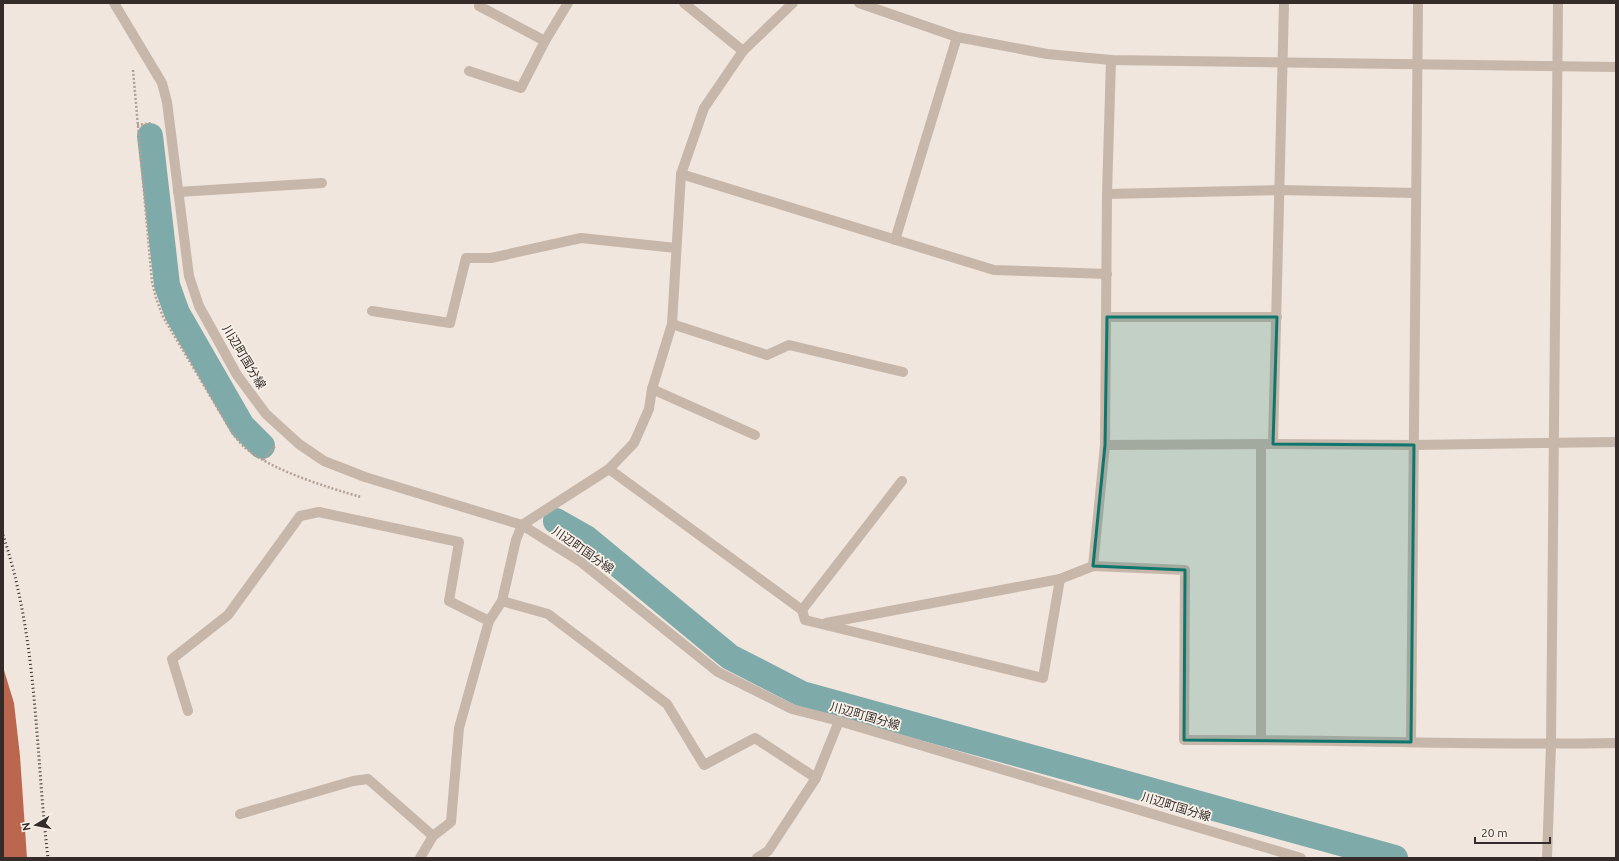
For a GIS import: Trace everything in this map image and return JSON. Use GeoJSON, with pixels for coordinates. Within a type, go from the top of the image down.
{"type":"FeatureCollection","features":[{"type":"Feature","properties":{"kind":"street","name":"川辺町国分線"},"geometry":{"type":"LineString","coordinates":[[114,3],[162,83],[167,102],[189,276],[199,306],[237,375],[266,414],[299,444],[324,461],[365,477],[522,525],[581,562],[718,672],[792,710],[839,721],[1301,858]]}},
{"type":"Feature","properties":{"kind":"street"},"geometry":{"type":"LineString","coordinates":[[469,71],[521,88],[568,3]]}},
{"type":"Feature","properties":{"kind":"street"},"geometry":{"type":"LineString","coordinates":[[684,3],[743,51]]}},
{"type":"Feature","properties":{"kind":"street"},"geometry":{"type":"LineString","coordinates":[[420,858],[433,836],[451,822],[459,728],[489,621],[502,601],[516,540],[522,525],[609,469],[634,443],[649,409],[652,389],[672,324],[681,174],[704,108],[743,51],[792,3]]}},
{"type":"Feature","properties":{"kind":"street"},"geometry":{"type":"LineString","coordinates":[[859,3],[957,38],[1047,54],[1111,60],[1616,67]]}},
{"type":"Feature","properties":{"kind":"street"},"geometry":{"type":"LineString","coordinates":[[1273,444],[1284,3]]}},
{"type":"Feature","properties":{"kind":"street"},"geometry":{"type":"LineString","coordinates":[[1411,742],[1418,3]]}},
{"type":"Feature","properties":{"kind":"street"},"geometry":{"type":"LineString","coordinates":[[1547,858],[1551,745],[1556,66],[1558,3]]}},
{"type":"Feature","properties":{"kind":"street"},"geometry":{"type":"LineString","coordinates":[[479,6],[546,41]]}},
{"type":"Feature","properties":{"kind":"street"},"geometry":{"type":"LineString","coordinates":[[895,240],[957,38]]}},
{"type":"Feature","properties":{"kind":"street"},"geometry":{"type":"LineString","coordinates":[[1093,566],[1105,445],[1107,194],[1111,60]]}},
{"type":"Feature","properties":{"kind":"street"},"geometry":{"type":"LineString","coordinates":[[681,174],[994,270],[1107,274]]}},
{"type":"Feature","properties":{"kind":"street"},"geometry":{"type":"LineString","coordinates":[[178,192],[322,183]]}},
{"type":"Feature","properties":{"kind":"street"},"geometry":{"type":"LineString","coordinates":[[1107,194],[1280,190],[1416,193]]}},
{"type":"Feature","properties":{"kind":"street"},"geometry":{"type":"LineString","coordinates":[[372,311],[450,322],[466,258],[491,258],[581,238],[676,248]]}},
{"type":"Feature","properties":{"kind":"street"},"geometry":{"type":"LineString","coordinates":[[1107,317],[1277,317]]}},
{"type":"Feature","properties":{"kind":"street"},"geometry":{"type":"LineString","coordinates":[[672,324],[767,355],[789,345],[903,372]]}},
{"type":"Feature","properties":{"kind":"street"},"geometry":{"type":"LineString","coordinates":[[652,389],[755,435]]}},
{"type":"Feature","properties":{"kind":"street"},"geometry":{"type":"LineString","coordinates":[[1105,445],[1414,445],[1616,442]]}},
{"type":"Feature","properties":{"kind":"street"},"geometry":{"type":"LineString","coordinates":[[1261,445],[1261,739]]}},
{"type":"Feature","properties":{"kind":"street"},"geometry":{"type":"LineString","coordinates":[[609,469],[802,610],[805,620],[1043,678],[1060,579]]}},
{"type":"Feature","properties":{"kind":"street"},"geometry":{"type":"LineString","coordinates":[[802,610],[902,481]]}},
{"type":"Feature","properties":{"kind":"street"},"geometry":{"type":"LineString","coordinates":[[188,711],[172,659],[228,615],[300,516],[319,512],[459,542],[449,601],[489,621]]}},
{"type":"Feature","properties":{"kind":"street"},"geometry":{"type":"LineString","coordinates":[[822,624],[1060,579],[1093,566],[1185,570],[1184,740],[1261,739],[1551,745],[1616,743]]}},
{"type":"Feature","properties":{"kind":"street"},"geometry":{"type":"LineString","coordinates":[[502,601],[548,614],[667,704],[704,765],[755,738],[816,778]]}},
{"type":"Feature","properties":{"kind":"street"},"geometry":{"type":"LineString","coordinates":[[757,858],[768,851],[816,778],[839,721]]}},
{"type":"Feature","properties":{"kind":"street"},"geometry":{"type":"LineString","coordinates":[[240,814],[353,781],[368,779],[433,836]]}},
{"type":"Feature","properties":{"kind":"path"},"geometry":{"type":"LineString","coordinates":[[132,65],[152,282],[163,317],[233,434],[247,450],[282,470],[333,489],[364,498]]}},
{"type":"Feature","properties":{"kind":"highlighted area"},"geometry":{"type":"Polygon","coordinates":[[[1107,317],[1277,317],[1273,444],[1414,445],[1411,742],[1184,740],[1185,570],[1093,566],[1105,445],[1107,317]]]}},
{"type":"Feature","properties":{"kind":"building"},"geometry":{"type":"Polygon","coordinates":[[[3,667],[14,703],[20,756],[27,858],[3,858],[3,667]]]}},
{"type":"Feature","properties":{"kind":"waterway"},"geometry":{"type":"LineString","coordinates":[[150,136],[167,285],[177,313],[242,426],[262,446]]}},
{"type":"Feature","properties":{"kind":"waterway"},"geometry":{"type":"LineString","coordinates":[[556,521],[586,538],[730,657],[802,694],[1395,858]]}},
{"type":"Feature","properties":{"kind":"railway"},"geometry":{"type":"LineString","coordinates":[[3,535],[23,614],[29,654],[48,858]]}}]}
